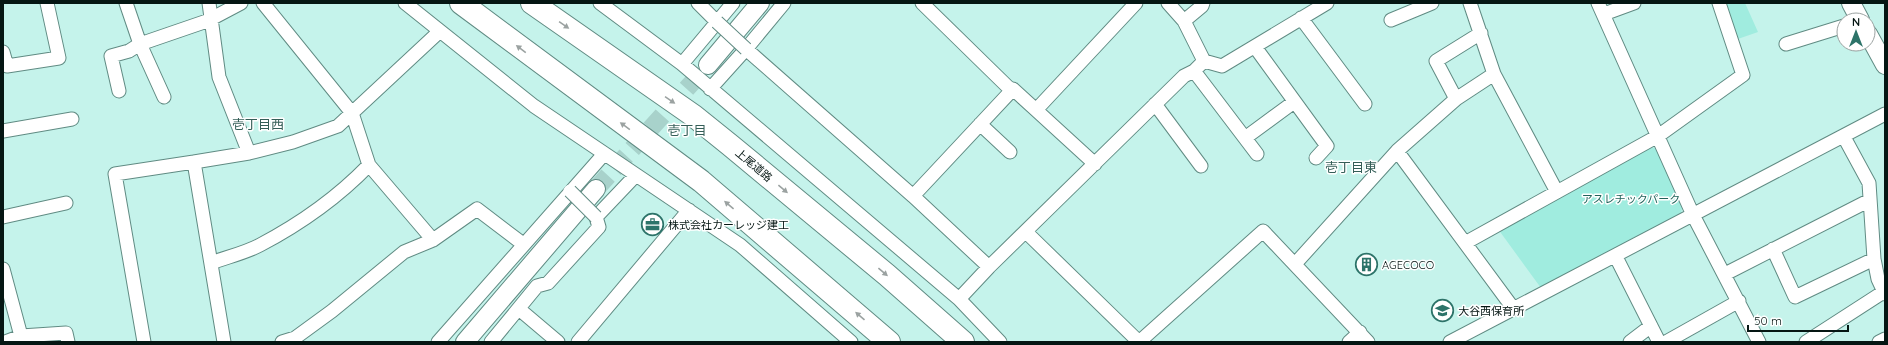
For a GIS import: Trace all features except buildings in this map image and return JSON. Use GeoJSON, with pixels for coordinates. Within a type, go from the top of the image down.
{"type":"FeatureCollection","features":[{"type":"Feature","properties":{"kind":"highway"},"geometry":{"type":"LineString","coordinates":[[461,3],[701,181],[889,342]]}},
{"type":"Feature","properties":{"kind":"highway","name":"上尾道路"},"geometry":{"type":"LineString","coordinates":[[532,3],[694,116],[881,270],[963,342]]}},
{"type":"Feature","properties":{"kind":"street"},"geometry":{"type":"LineString","coordinates":[[3,52],[7,66],[59,58],[47,3]]}},
{"type":"Feature","properties":{"kind":"street"},"geometry":{"type":"LineString","coordinates":[[126,3],[140,44],[164,97]]}},
{"type":"Feature","properties":{"kind":"street"},"geometry":{"type":"LineString","coordinates":[[209,3],[211,7],[210,19],[219,77],[249,153]]}},
{"type":"Feature","properties":{"kind":"street"},"geometry":{"type":"LineString","coordinates":[[119,91],[112,56],[129,51],[140,44],[210,19],[241,3]]}},
{"type":"Feature","properties":{"kind":"street"},"geometry":{"type":"LineString","coordinates":[[263,3],[352,113],[369,165],[433,240]]}},
{"type":"Feature","properties":{"kind":"street"},"geometry":{"type":"LineString","coordinates":[[405,3],[534,106],[635,176],[689,210],[740,245],[851,342]]}},
{"type":"Feature","properties":{"kind":"street"},"geometry":{"type":"LineString","coordinates":[[600,3],[682,64],[959,299],[1000,342]]}},
{"type":"Feature","properties":{"kind":"street"},"geometry":{"type":"LineString","coordinates":[[698,3],[746,49],[913,196],[989,267]]}},
{"type":"Feature","properties":{"kind":"street"},"geometry":{"type":"LineString","coordinates":[[682,64],[734,3]]}},
{"type":"Feature","properties":{"kind":"street"},"geometry":{"type":"LineString","coordinates":[[708,65],[760,3]]}},
{"type":"Feature","properties":{"kind":"street"},"geometry":{"type":"LineString","coordinates":[[710,89],[784,3]]}},
{"type":"Feature","properties":{"kind":"street"},"geometry":{"type":"LineString","coordinates":[[922,3],[1012,91],[1013,89],[1095,164]]}},
{"type":"Feature","properties":{"kind":"street"},"geometry":{"type":"LineString","coordinates":[[1036,110],[1136,3]]}},
{"type":"Feature","properties":{"kind":"street"},"geometry":{"type":"LineString","coordinates":[[1168,3],[1184,21],[1204,61],[1222,66],[1255,46],[1306,11],[1327,3]]}},
{"type":"Feature","properties":{"kind":"street"},"geometry":{"type":"LineString","coordinates":[[1184,21],[1202,6],[1203,3]]}},
{"type":"Feature","properties":{"kind":"street"},"geometry":{"type":"LineString","coordinates":[[1391,20],[1432,3]]}},
{"type":"Feature","properties":{"kind":"street"},"geometry":{"type":"LineString","coordinates":[[1470,3],[1494,74],[1557,192]]}},
{"type":"Feature","properties":{"kind":"street"},"geometry":{"type":"LineString","coordinates":[[1634,3],[1601,8],[1694,215],[1759,342]]}},
{"type":"Feature","properties":{"kind":"street"},"geometry":{"type":"LineString","coordinates":[[1465,243],[1658,136],[1743,75],[1719,3]]}},
{"type":"Feature","properties":{"kind":"street"},"geometry":{"type":"LineString","coordinates":[[1851,3],[1856,12]]}},
{"type":"Feature","properties":{"kind":"street"},"geometry":{"type":"LineString","coordinates":[[1306,11],[1365,104]]}},
{"type":"Feature","properties":{"kind":"street"},"geometry":{"type":"LineString","coordinates":[[1786,44],[1836,28]]}},
{"type":"Feature","properties":{"kind":"street"},"geometry":{"type":"LineString","coordinates":[[144,342],[115,174],[249,153],[293,142],[338,126],[440,31]]}},
{"type":"Feature","properties":{"kind":"street"},"geometry":{"type":"LineString","coordinates":[[1456,98],[1436,61],[1481,34]]}},
{"type":"Feature","properties":{"kind":"street"},"geometry":{"type":"LineString","coordinates":[[1255,46],[1327,146],[1316,158]]}},
{"type":"Feature","properties":{"kind":"street"},"geometry":{"type":"LineString","coordinates":[[1876,49],[1885,65]]}},
{"type":"Feature","properties":{"kind":"street"},"geometry":{"type":"LineString","coordinates":[[959,299],[989,267],[1184,76],[1194,71],[1204,61]]}},
{"type":"Feature","properties":{"kind":"street"},"geometry":{"type":"LineString","coordinates":[[1194,71],[1257,154]]}},
{"type":"Feature","properties":{"kind":"street"},"geometry":{"type":"LineString","coordinates":[[1295,264],[1397,150],[1456,98],[1494,74]]}},
{"type":"Feature","properties":{"kind":"street"},"geometry":{"type":"LineString","coordinates":[[913,196],[1012,91]]}},
{"type":"Feature","properties":{"kind":"street"},"geometry":{"type":"LineString","coordinates":[[1245,138],[1294,102]]}},
{"type":"Feature","properties":{"kind":"street"},"geometry":{"type":"LineString","coordinates":[[1156,104],[1201,166]]}},
{"type":"Feature","properties":{"kind":"street"},"geometry":{"type":"LineString","coordinates":[[1450,342],[1513,308],[1616,257],[1885,114]]}},
{"type":"Feature","properties":{"kind":"street"},"geometry":{"type":"LineString","coordinates":[[3,131],[72,119]]}},
{"type":"Feature","properties":{"kind":"street"},"geometry":{"type":"LineString","coordinates":[[980,124],[1010,152]]}},
{"type":"Feature","properties":{"kind":"street"},"geometry":{"type":"LineString","coordinates":[[1806,342],[1884,292],[1874,259],[1868,183],[1844,137]]}},
{"type":"Feature","properties":{"kind":"street"},"geometry":{"type":"LineString","coordinates":[[1397,150],[1513,308]]}},
{"type":"Feature","properties":{"kind":"street"},"geometry":{"type":"LineString","coordinates":[[438,342],[604,154]]}},
{"type":"Feature","properties":{"kind":"street"},"geometry":{"type":"LineString","coordinates":[[194,162],[224,342]]}},
{"type":"Feature","properties":{"kind":"street"},"geometry":{"type":"LineString","coordinates":[[211,263],[259,246],[307,216],[351,183],[369,165]]}},
{"type":"Feature","properties":{"kind":"street"},"geometry":{"type":"LineString","coordinates":[[596,217],[635,176]]}},
{"type":"Feature","properties":{"kind":"street"},"geometry":{"type":"LineString","coordinates":[[465,342],[596,189]]}},
{"type":"Feature","properties":{"kind":"street"},"geometry":{"type":"LineString","coordinates":[[491,342],[537,286],[548,283],[599,227],[596,217],[570,192]]}},
{"type":"Feature","properties":{"kind":"street"},"geometry":{"type":"LineString","coordinates":[[1725,274],[1870,200]]}},
{"type":"Feature","properties":{"kind":"street"},"geometry":{"type":"LineString","coordinates":[[3,217],[66,202]]}},
{"type":"Feature","properties":{"kind":"street"},"geometry":{"type":"LineString","coordinates":[[282,342],[295,338],[332,311],[404,252],[433,240],[477,208],[523,244]]}},
{"type":"Feature","properties":{"kind":"street"},"geometry":{"type":"LineString","coordinates":[[578,342],[689,210]]}},
{"type":"Feature","properties":{"kind":"street"},"geometry":{"type":"LineString","coordinates":[[1026,232],[1139,342],[1262,231],[1364,337],[1348,342]]}},
{"type":"Feature","properties":{"kind":"street"},"geometry":{"type":"LineString","coordinates":[[1773,249],[1796,297],[1874,259]]}},
{"type":"Feature","properties":{"kind":"street"},"geometry":{"type":"LineString","coordinates":[[1616,257],[1659,342]]}},
{"type":"Feature","properties":{"kind":"street"},"geometry":{"type":"LineString","coordinates":[[3,269],[21,336]]}},
{"type":"Feature","properties":{"kind":"street"},"geometry":{"type":"LineString","coordinates":[[1666,342],[1739,302]]}},
{"type":"Feature","properties":{"kind":"street"},"geometry":{"type":"LineString","coordinates":[[519,309],[558,342]]}},
{"type":"Feature","properties":{"kind":"street"},"geometry":{"type":"LineString","coordinates":[[497,342],[507,323]]}},
{"type":"Feature","properties":{"kind":"street"},"geometry":{"type":"LineString","coordinates":[[1630,342],[1651,326]]}},
{"type":"Feature","properties":{"kind":"street"},"geometry":{"type":"LineString","coordinates":[[5,342],[21,336],[66,333],[68,342]]}},
{"type":"Feature","properties":{"kind":"street"},"geometry":{"type":"LineString","coordinates":[[1879,342],[1885,338]]}},
{"type":"Feature","properties":{"kind":"green space"},"geometry":{"type":"Polygon","coordinates":[[[1722,3],[1745,3],[1758,32],[1735,40],[1722,3]]]}},
{"type":"Feature","properties":{"kind":"green space","name":"アスレチックパーク"},"geometry":{"type":"Polygon","coordinates":[[[1651,147],[1657,149],[1682,208],[1681,215],[1541,288],[1498,229],[1651,147]]]}},
{"type":"Feature","properties":{"kind":"tunnel"},"geometry":{"type":"LineString","coordinates":[[596,189],[708,65]]}},
{"type":"Feature","properties":{"kind":"place","name":"株式会社カーレッジ建工"},"geometry":{"type":"Point","coordinates":[652,225]}},
{"type":"Feature","properties":{"kind":"place","name":"AGECOCO"},"geometry":{"type":"Point","coordinates":[1366,265]}},
{"type":"Feature","properties":{"kind":"place","name":"大谷西保育所"},"geometry":{"type":"Point","coordinates":[1442,311]}},
{"type":"Feature","properties":{"kind":"district","name":"壱丁目西"},"geometry":{"type":"Point","coordinates":[258,124]}},
{"type":"Feature","properties":{"kind":"district","name":"壱丁目"},"geometry":{"type":"Point","coordinates":[687,130]}},
{"type":"Feature","properties":{"kind":"district","name":"壱丁目東"},"geometry":{"type":"Point","coordinates":[1351,167]}}]}
